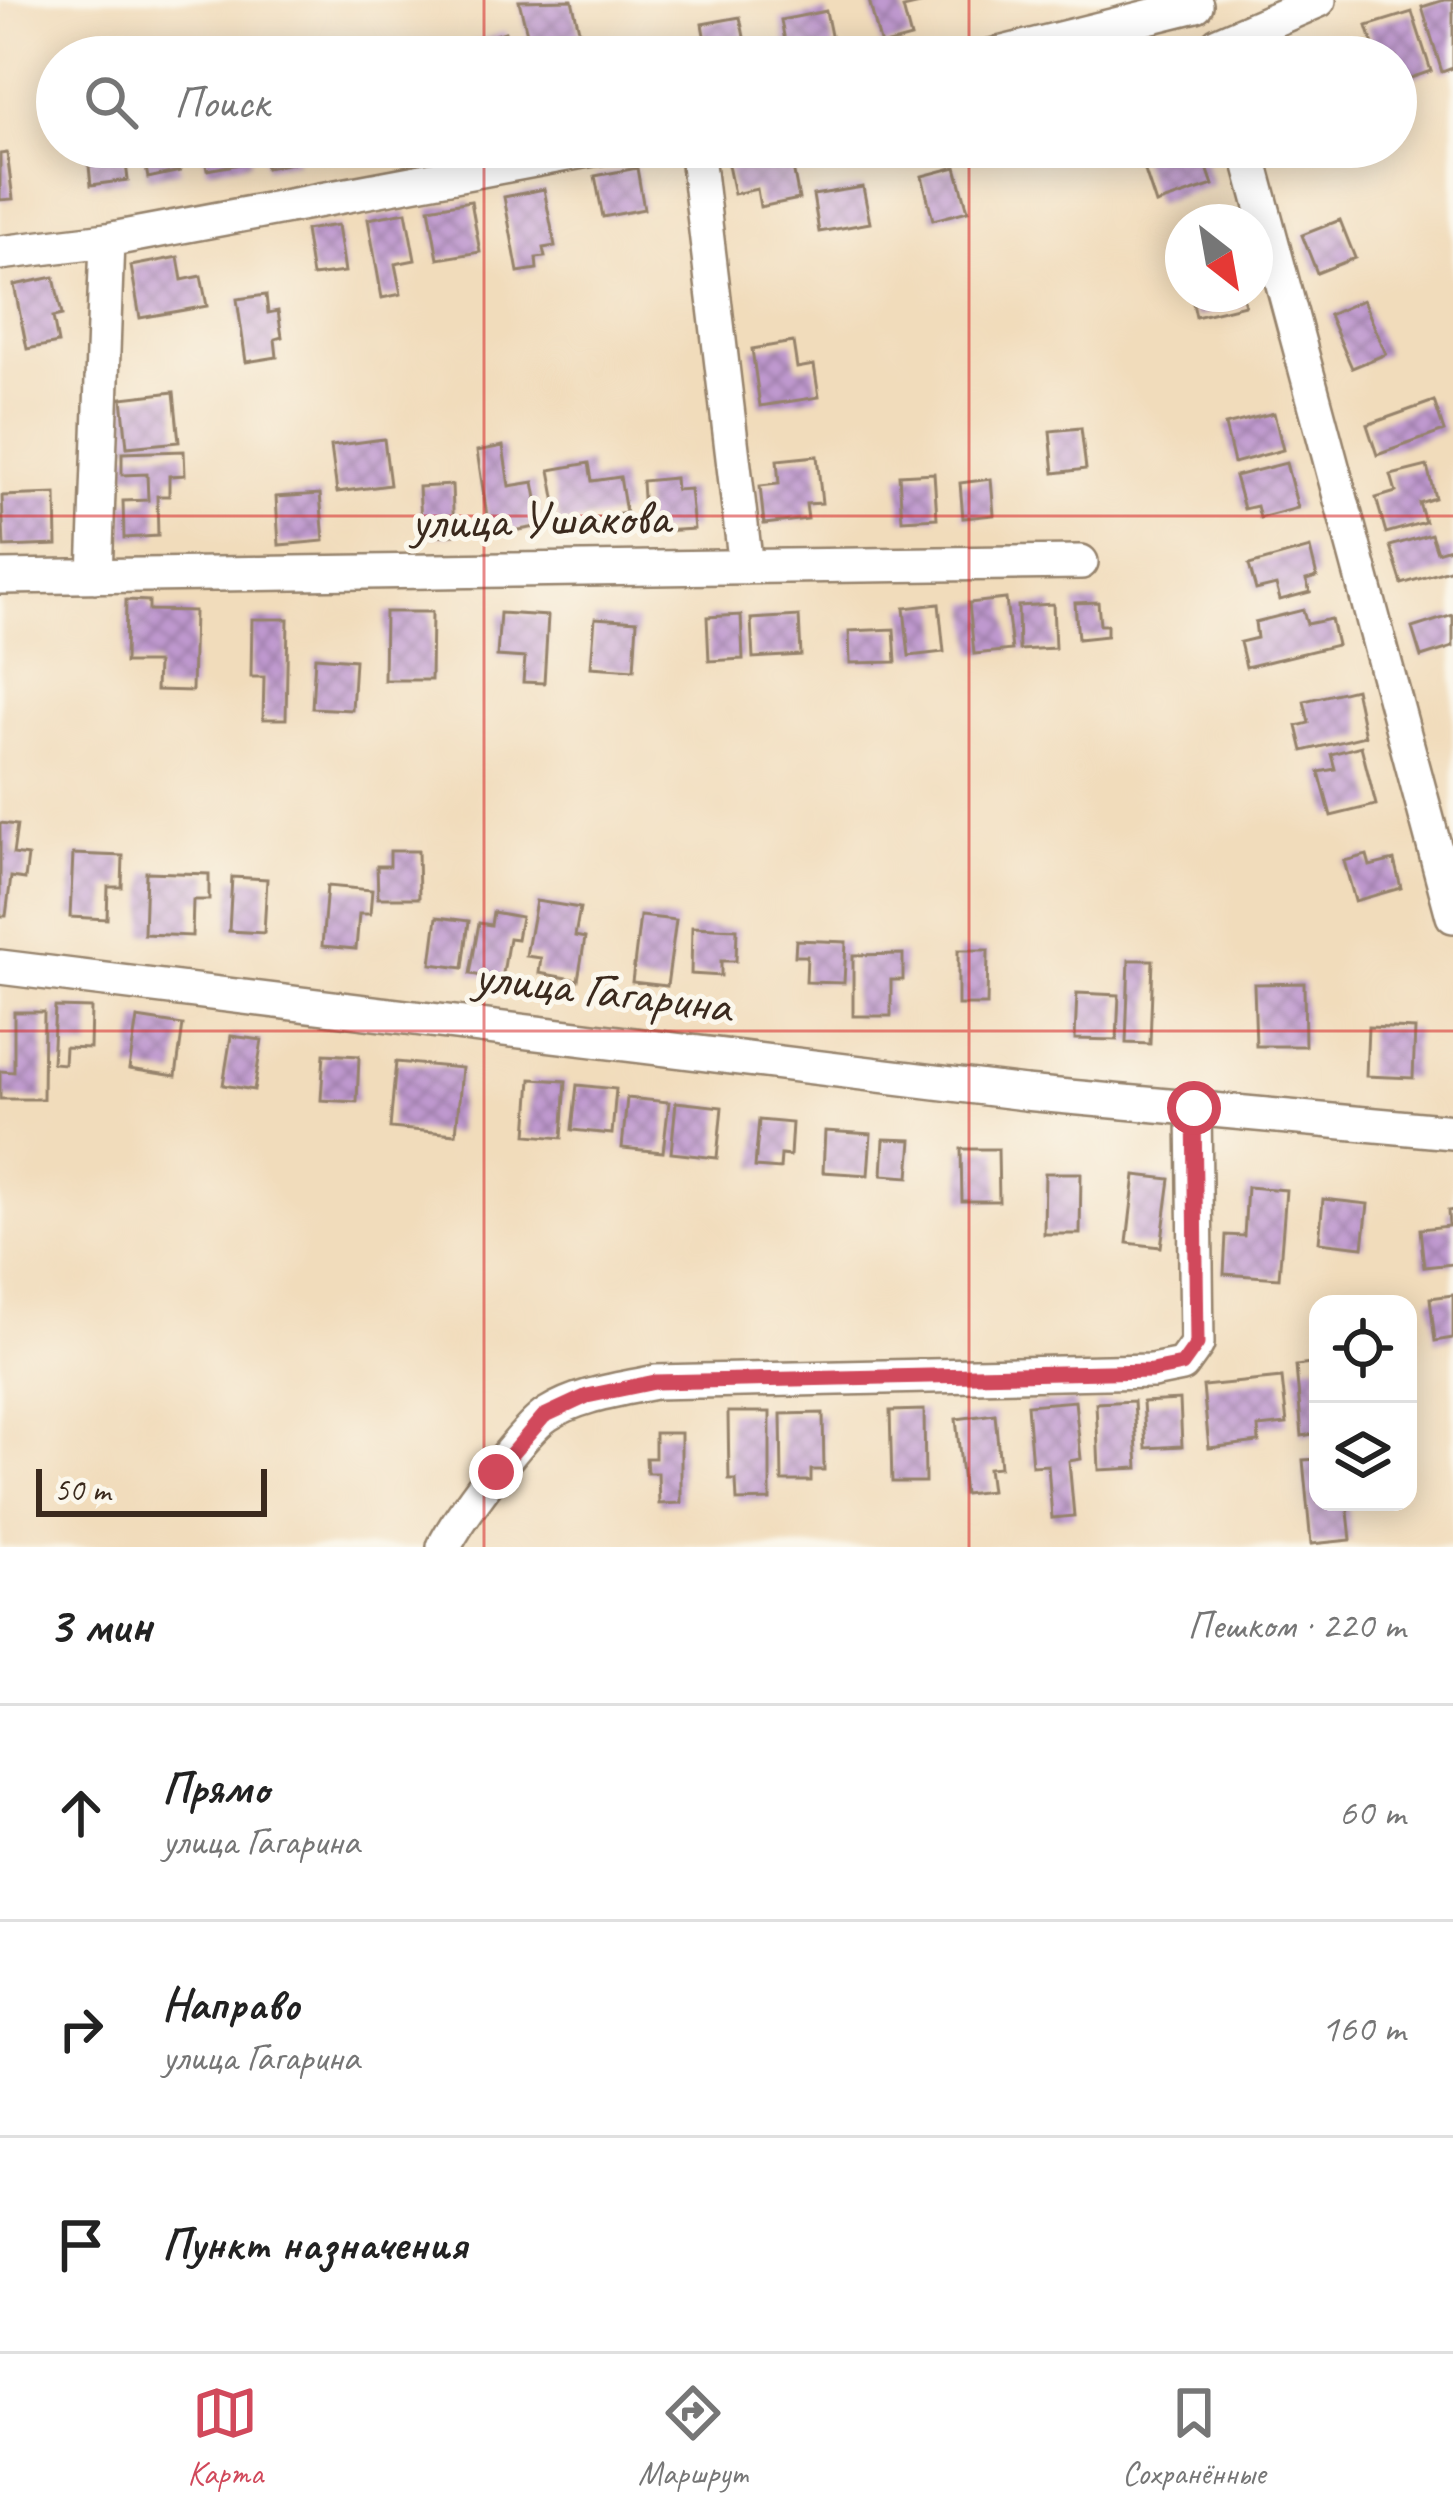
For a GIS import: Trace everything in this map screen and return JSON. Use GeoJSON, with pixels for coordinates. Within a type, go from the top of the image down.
{"type":"FeatureCollection","features":[{"type":"Feature","properties":{"kind":"street"},"geometry":{"type":"LineString","coordinates":[[1247,36],[1318,0]]}},
{"type":"Feature","properties":{"kind":"street"},"geometry":{"type":"LineString","coordinates":[[1066,36],[1195,2],[1213,36]]}},
{"type":"Feature","properties":{"kind":"street"},"geometry":{"type":"LineString","coordinates":[[0,253],[107,240],[492,168]]}},
{"type":"Feature","properties":{"kind":"street"},"geometry":{"type":"LineString","coordinates":[[698,168],[746,567]]}},
{"type":"Feature","properties":{"kind":"street"},"geometry":{"type":"LineString","coordinates":[[1252,168],[1453,916]]}},
{"type":"Feature","properties":{"kind":"street"},"geometry":{"type":"LineString","coordinates":[[95,576],[107,240]]}},
{"type":"Feature","properties":{"kind":"street","name":"улица Ушакова"},"geometry":{"type":"LineString","coordinates":[[0,577],[1081,562]]}},
{"type":"Feature","properties":{"kind":"street","name":"улица Гагарина"},"geometry":{"type":"LineString","coordinates":[[0,967],[1002,1090],[1453,1132]]}},
{"type":"Feature","properties":{"kind":"street"},"geometry":{"type":"LineString","coordinates":[[444,1547],[496,1472],[544,1416],[587,1396],[655,1382],[1152,1371],[1182,1365],[1197,1344],[1194,1108]]}},
{"type":"Feature","properties":{"kind":"building"},"geometry":{"type":"Polygon","coordinates":[[[572,0],[580,36],[528,36],[519,1],[572,0]]]}},
{"type":"Feature","properties":{"kind":"building"},"geometry":{"type":"Polygon","coordinates":[[[869,0],[928,0],[903,8],[910,36],[878,36],[869,0]]]}},
{"type":"Feature","properties":{"kind":"building"},"geometry":{"type":"Polygon","coordinates":[[[1453,0],[1453,68],[1442,72],[1422,7],[1453,0]]]}},
{"type":"Feature","properties":{"kind":"building"},"geometry":{"type":"Polygon","coordinates":[[[826,11],[831,36],[784,36],[781,20],[826,11]]]}},
{"type":"Feature","properties":{"kind":"building"},"geometry":{"type":"Polygon","coordinates":[[[1412,12],[1431,71],[1417,76],[1417,36],[1370,36],[1367,26],[1412,12]]]}},
{"type":"Feature","properties":{"kind":"building"},"geometry":{"type":"Polygon","coordinates":[[[740,17],[744,36],[704,36],[702,24],[740,17]]]}},
{"type":"Feature","properties":{"kind":"building"},"geometry":{"type":"Polygon","coordinates":[[[7,153],[13,199],[0,200],[0,154],[7,153]]]}},
{"type":"Feature","properties":{"kind":"building"},"geometry":{"type":"Polygon","coordinates":[[[89,168],[127,168],[128,180],[91,185],[89,168]]]}},
{"type":"Feature","properties":{"kind":"building"},"geometry":{"type":"Polygon","coordinates":[[[146,168],[180,168],[180,171],[148,178],[146,168]]]}},
{"type":"Feature","properties":{"kind":"building"},"geometry":{"type":"Polygon","coordinates":[[[637,168],[644,209],[603,217],[595,176],[637,168]]]}},
{"type":"Feature","properties":{"kind":"building"},"geometry":{"type":"Polygon","coordinates":[[[729,168],[793,168],[799,199],[760,207],[757,189],[734,194],[729,168]]]}},
{"type":"Feature","properties":{"kind":"building"},"geometry":{"type":"Polygon","coordinates":[[[956,168],[968,211],[933,220],[922,176],[956,168]]]}},
{"type":"Feature","properties":{"kind":"building"},"geometry":{"type":"Polygon","coordinates":[[[1144,168],[1207,168],[1213,185],[1156,204],[1144,168]]]}},
{"type":"Feature","properties":{"kind":"building"},"geometry":{"type":"Polygon","coordinates":[[[863,187],[870,223],[819,232],[813,195],[863,187]]]}},
{"type":"Feature","properties":{"kind":"building"},"geometry":{"type":"Polygon","coordinates":[[[544,189],[555,246],[543,248],[545,257],[536,258],[537,269],[518,272],[504,197],[544,189]]]}},
{"type":"Feature","properties":{"kind":"building"},"geometry":{"type":"Polygon","coordinates":[[[471,201],[480,252],[438,259],[429,208],[471,201]]]}},
{"type":"Feature","properties":{"kind":"building"},"geometry":{"type":"Polygon","coordinates":[[[406,212],[415,260],[395,264],[401,294],[382,298],[368,219],[406,212]]]}},
{"type":"Feature","properties":{"kind":"building"},"geometry":{"type":"Polygon","coordinates":[[[1340,220],[1355,258],[1317,273],[1302,235],[1340,220]]]}},
{"type":"Feature","properties":{"kind":"building"},"geometry":{"type":"Polygon","coordinates":[[[338,225],[345,272],[312,276],[305,230],[338,225]]]}},
{"type":"Feature","properties":{"kind":"building"},"geometry":{"type":"Polygon","coordinates":[[[178,257],[182,280],[201,276],[207,306],[140,318],[131,266],[178,257]]]}},
{"type":"Feature","properties":{"kind":"building"},"geometry":{"type":"Polygon","coordinates":[[[54,277],[62,315],[53,317],[58,343],[27,349],[14,285],[54,277]]]}},
{"type":"Feature","properties":{"kind":"building"},"geometry":{"type":"Polygon","coordinates":[[[266,295],[268,313],[278,311],[282,337],[275,339],[277,357],[246,362],[237,299],[266,295]]]}},
{"type":"Feature","properties":{"kind":"building"},"geometry":{"type":"Polygon","coordinates":[[[1363,300],[1386,354],[1352,368],[1329,315],[1363,300]]]}},
{"type":"Feature","properties":{"kind":"building"},"geometry":{"type":"Polygon","coordinates":[[[793,342],[797,368],[814,365],[819,397],[760,406],[752,349],[793,342]]]}},
{"type":"Feature","properties":{"kind":"building"},"geometry":{"type":"Polygon","coordinates":[[[174,392],[179,442],[127,447],[122,398],[174,392]]]}},
{"type":"Feature","properties":{"kind":"building"},"geometry":{"type":"Polygon","coordinates":[[[1434,401],[1444,431],[1377,455],[1367,425],[1434,401]]]}},
{"type":"Feature","properties":{"kind":"building"},"geometry":{"type":"Polygon","coordinates":[[[1274,413],[1283,450],[1234,463],[1225,425],[1274,413]]]}},
{"type":"Feature","properties":{"kind":"building"},"geometry":{"type":"Polygon","coordinates":[[[1081,428],[1086,469],[1054,473],[1050,431],[1081,428]]]}},
{"type":"Feature","properties":{"kind":"building"},"geometry":{"type":"Polygon","coordinates":[[[384,439],[390,485],[337,492],[331,446],[384,439]]]}},
{"type":"Feature","properties":{"kind":"building"},"geometry":{"type":"Polygon","coordinates":[[[503,446],[509,486],[534,482],[542,526],[490,535],[477,451],[503,446]]]}},
{"type":"Feature","properties":{"kind":"building"},"geometry":{"type":"Polygon","coordinates":[[[184,451],[185,475],[169,476],[169,496],[157,496],[158,536],[124,538],[123,501],[148,500],[147,474],[122,475],[122,453],[184,451]]]}},
{"type":"Feature","properties":{"kind":"building"},"geometry":{"type":"Polygon","coordinates":[[[817,456],[822,503],[806,504],[808,519],[764,524],[760,486],[779,484],[777,460],[817,456]]]}},
{"type":"Feature","properties":{"kind":"building"},"geometry":{"type":"Polygon","coordinates":[[[589,463],[592,481],[620,477],[626,513],[560,525],[550,470],[589,463]]]}},
{"type":"Feature","properties":{"kind":"building"},"geometry":{"type":"Polygon","coordinates":[[[1286,463],[1298,508],[1260,518],[1257,506],[1244,509],[1235,476],[1286,463]]]}},
{"type":"Feature","properties":{"kind":"building"},"geometry":{"type":"Polygon","coordinates":[[[1427,466],[1435,498],[1419,503],[1425,522],[1386,533],[1376,498],[1396,492],[1391,475],[1427,466]]]}},
{"type":"Feature","properties":{"kind":"building"},"geometry":{"type":"Polygon","coordinates":[[[934,473],[937,518],[902,520],[899,475],[934,473]]]}},
{"type":"Feature","properties":{"kind":"building"},"geometry":{"type":"Polygon","coordinates":[[[675,478],[676,490],[690,489],[694,529],[645,532],[642,481],[675,478]]]}},
{"type":"Feature","properties":{"kind":"building"},"geometry":{"type":"Polygon","coordinates":[[[991,479],[994,515],[963,518],[960,483],[991,479]]]}},
{"type":"Feature","properties":{"kind":"building"},"geometry":{"type":"Polygon","coordinates":[[[452,485],[454,535],[422,536],[419,487],[452,485]]]}},
{"type":"Feature","properties":{"kind":"building"},"geometry":{"type":"Polygon","coordinates":[[[56,494],[57,545],[4,547],[2,496],[56,494]]]}},
{"type":"Feature","properties":{"kind":"building"},"geometry":{"type":"Polygon","coordinates":[[[320,494],[324,541],[279,545],[276,497],[320,494]]]}},
{"type":"Feature","properties":{"kind":"building"},"geometry":{"type":"Polygon","coordinates":[[[1431,534],[1437,552],[1453,547],[1453,569],[1402,584],[1390,546],[1431,534]]]}},
{"type":"Feature","properties":{"kind":"building"},"geometry":{"type":"Polygon","coordinates":[[[1310,548],[1317,577],[1306,580],[1310,592],[1280,600],[1276,585],[1256,590],[1249,565],[1310,548]]]}},
{"type":"Feature","properties":{"kind":"building"},"geometry":{"type":"Polygon","coordinates":[[[1006,599],[1012,650],[974,654],[969,603],[1006,599]]]}},
{"type":"Feature","properties":{"kind":"building"},"geometry":{"type":"Polygon","coordinates":[[[126,600],[149,601],[149,610],[194,611],[192,691],[156,690],[157,663],[125,663],[126,600]]]}},
{"type":"Feature","properties":{"kind":"building"},"geometry":{"type":"Polygon","coordinates":[[[1098,602],[1100,625],[1107,625],[1107,636],[1078,639],[1075,603],[1098,602]]]}},
{"type":"Feature","properties":{"kind":"building"},"geometry":{"type":"Polygon","coordinates":[[[939,604],[944,652],[909,656],[904,608],[939,604]]]}},
{"type":"Feature","properties":{"kind":"building"},"geometry":{"type":"Polygon","coordinates":[[[1053,604],[1055,648],[1019,650],[1018,606],[1053,604]]]}},
{"type":"Feature","properties":{"kind":"building"},"geometry":{"type":"Polygon","coordinates":[[[1303,610],[1307,624],[1331,619],[1337,645],[1246,667],[1240,642],[1257,638],[1255,622],[1303,610]]]}},
{"type":"Feature","properties":{"kind":"building"},"geometry":{"type":"Polygon","coordinates":[[[385,612],[432,612],[431,680],[384,680],[385,612]]]}},
{"type":"Feature","properties":{"kind":"building"},"geometry":{"type":"Polygon","coordinates":[[[500,613],[548,616],[544,683],[523,682],[525,658],[497,656],[500,613]]]}},
{"type":"Feature","properties":{"kind":"building"},"geometry":{"type":"Polygon","coordinates":[[[741,615],[743,659],[709,661],[707,617],[741,615]]]}},
{"type":"Feature","properties":{"kind":"building"},"geometry":{"type":"Polygon","coordinates":[[[1453,615],[1453,647],[1421,657],[1412,628],[1453,615]]]}},
{"type":"Feature","properties":{"kind":"building"},"geometry":{"type":"Polygon","coordinates":[[[799,616],[801,655],[753,658],[751,619],[799,616]]]}},
{"type":"Feature","properties":{"kind":"building"},"geometry":{"type":"Polygon","coordinates":[[[595,618],[637,621],[634,670],[591,667],[595,618]]]}},
{"type":"Feature","properties":{"kind":"building"},"geometry":{"type":"Polygon","coordinates":[[[252,619],[288,619],[286,719],[263,719],[264,677],[251,677],[252,619]]]}},
{"type":"Feature","properties":{"kind":"building"},"geometry":{"type":"Polygon","coordinates":[[[894,629],[896,662],[850,663],[849,631],[894,629]]]}},
{"type":"Feature","properties":{"kind":"building"},"geometry":{"type":"Polygon","coordinates":[[[315,657],[355,660],[352,710],[312,708],[315,657]]]}},
{"type":"Feature","properties":{"kind":"building"},"geometry":{"type":"Polygon","coordinates":[[[1355,689],[1365,736],[1303,751],[1297,726],[1309,723],[1304,701],[1355,689]]]}},
{"type":"Feature","properties":{"kind":"building"},"geometry":{"type":"Polygon","coordinates":[[[1361,746],[1376,805],[1331,816],[1319,772],[1335,769],[1331,754],[1361,746]]]}},
{"type":"Feature","properties":{"kind":"building"},"geometry":{"type":"Polygon","coordinates":[[[0,823],[17,825],[13,854],[28,856],[25,879],[11,877],[6,916],[0,916],[0,823]]]}},
{"type":"Feature","properties":{"kind":"building"},"geometry":{"type":"Polygon","coordinates":[[[390,851],[418,851],[419,898],[378,898],[377,866],[390,866],[390,851]]]}},
{"type":"Feature","properties":{"kind":"building"},"geometry":{"type":"Polygon","coordinates":[[[73,854],[123,856],[122,887],[108,887],[107,919],[70,917],[73,854]]]}},
{"type":"Feature","properties":{"kind":"building"},"geometry":{"type":"Polygon","coordinates":[[[1367,855],[1370,866],[1394,860],[1401,888],[1355,901],[1344,861],[1367,855]]]}},
{"type":"Feature","properties":{"kind":"building"},"geometry":{"type":"Polygon","coordinates":[[[146,872],[209,874],[209,900],[193,900],[192,936],[144,934],[146,872]]]}},
{"type":"Feature","properties":{"kind":"building"},"geometry":{"type":"Polygon","coordinates":[[[232,877],[267,879],[264,933],[229,931],[232,877]]]}},
{"type":"Feature","properties":{"kind":"building"},"geometry":{"type":"Polygon","coordinates":[[[327,886],[372,890],[370,914],[359,914],[356,949],[322,946],[327,886]]]}},
{"type":"Feature","properties":{"kind":"building"},"geometry":{"type":"Polygon","coordinates":[[[536,901],[580,908],[575,936],[585,938],[578,980],[539,973],[541,958],[526,956],[536,901]]]}},
{"type":"Feature","properties":{"kind":"building"},"geometry":{"type":"Polygon","coordinates":[[[493,912],[521,917],[517,939],[509,938],[502,979],[470,974],[479,923],[491,925],[493,912]]]}},
{"type":"Feature","properties":{"kind":"building"},"geometry":{"type":"Polygon","coordinates":[[[640,916],[676,920],[667,986],[632,982],[640,916]]]}},
{"type":"Feature","properties":{"kind":"building"},"geometry":{"type":"Polygon","coordinates":[[[437,917],[469,921],[463,968],[431,964],[437,917]]]}},
{"type":"Feature","properties":{"kind":"building"},"geometry":{"type":"Polygon","coordinates":[[[692,927],[737,929],[736,961],[721,961],[721,976],[691,974],[692,927]]]}},
{"type":"Feature","properties":{"kind":"building"},"geometry":{"type":"Polygon","coordinates":[[[796,940],[846,942],[844,983],[806,982],[807,956],[795,956],[796,940]]]}},
{"type":"Feature","properties":{"kind":"building"},"geometry":{"type":"Polygon","coordinates":[[[958,950],[988,950],[987,1005],[958,1005],[958,950]]]}},
{"type":"Feature","properties":{"kind":"building"},"geometry":{"type":"Polygon","coordinates":[[[903,954],[903,980],[891,980],[891,1016],[853,1016],[853,955],[903,954]]]}},
{"type":"Feature","properties":{"kind":"building"},"geometry":{"type":"Polygon","coordinates":[[[1129,960],[1153,960],[1150,1044],[1126,1043],[1129,960]]]}},
{"type":"Feature","properties":{"kind":"building"},"geometry":{"type":"Polygon","coordinates":[[[1304,983],[1305,1046],[1256,1046],[1254,984],[1304,983]]]}},
{"type":"Feature","properties":{"kind":"building"},"geometry":{"type":"Polygon","coordinates":[[[1077,993],[1119,995],[1117,1040],[1075,1039],[1077,993]]]}},
{"type":"Feature","properties":{"kind":"building"},"geometry":{"type":"Polygon","coordinates":[[[55,1007],[91,1008],[90,1048],[65,1047],[64,1064],[52,1063],[55,1007]]]}},
{"type":"Feature","properties":{"kind":"building"},"geometry":{"type":"Polygon","coordinates":[[[14,1012],[44,1012],[43,1099],[0,1099],[0,1071],[14,1072],[14,1012]]]}},
{"type":"Feature","properties":{"kind":"building"},"geometry":{"type":"Polygon","coordinates":[[[137,1018],[183,1025],[176,1076],[129,1069],[137,1018]]]}},
{"type":"Feature","properties":{"kind":"building"},"geometry":{"type":"Polygon","coordinates":[[[1368,1027],[1415,1029],[1413,1078],[1366,1076],[1368,1027]]]}},
{"type":"Feature","properties":{"kind":"building"},"geometry":{"type":"Polygon","coordinates":[[[231,1036],[262,1040],[254,1090],[223,1085],[231,1036]]]}},
{"type":"Feature","properties":{"kind":"building"},"geometry":{"type":"Polygon","coordinates":[[[324,1054],[359,1056],[357,1102],[321,1100],[324,1054]]]}},
{"type":"Feature","properties":{"kind":"building"},"geometry":{"type":"Polygon","coordinates":[[[396,1062],[462,1068],[456,1134],[390,1128],[396,1062]]]}},
{"type":"Feature","properties":{"kind":"building"},"geometry":{"type":"Polygon","coordinates":[[[531,1079],[566,1081],[562,1138],[527,1135],[531,1079]]]}},
{"type":"Feature","properties":{"kind":"building"},"geometry":{"type":"Polygon","coordinates":[[[577,1085],[616,1089],[612,1134],[572,1130],[577,1085]]]}},
{"type":"Feature","properties":{"kind":"building"},"geometry":{"type":"Polygon","coordinates":[[[627,1098],[669,1102],[663,1152],[622,1148],[627,1098]]]}},
{"type":"Feature","properties":{"kind":"building"},"geometry":{"type":"Polygon","coordinates":[[[676,1102],[722,1107],[717,1158],[671,1153],[676,1102]]]}},
{"type":"Feature","properties":{"kind":"building"},"geometry":{"type":"Polygon","coordinates":[[[759,1120],[792,1123],[790,1156],[781,1155],[780,1169],[755,1167],[759,1120]]]}},
{"type":"Feature","properties":{"kind":"building"},"geometry":{"type":"Polygon","coordinates":[[[825,1131],[871,1134],[868,1175],[823,1172],[825,1131]]]}},
{"type":"Feature","properties":{"kind":"building"},"geometry":{"type":"Polygon","coordinates":[[[884,1139],[912,1140],[909,1177],[882,1175],[884,1139]]]}},
{"type":"Feature","properties":{"kind":"building"},"geometry":{"type":"Polygon","coordinates":[[[961,1149],[998,1149],[999,1201],[962,1201],[961,1149]]]}},
{"type":"Feature","properties":{"kind":"building"},"geometry":{"type":"Polygon","coordinates":[[[1045,1173],[1081,1173],[1080,1234],[1044,1234],[1045,1173]]]}},
{"type":"Feature","properties":{"kind":"building"},"geometry":{"type":"Polygon","coordinates":[[[1135,1175],[1170,1179],[1161,1247],[1127,1243],[1135,1175]]]}},
{"type":"Feature","properties":{"kind":"building"},"geometry":{"type":"Polygon","coordinates":[[[1247,1187],[1286,1190],[1279,1278],[1224,1274],[1226,1235],[1244,1236],[1247,1187]]]}},
{"type":"Feature","properties":{"kind":"building"},"geometry":{"type":"Polygon","coordinates":[[[1323,1199],[1368,1204],[1363,1247],[1319,1242],[1323,1199]]]}},
{"type":"Feature","properties":{"kind":"building"},"geometry":{"type":"Polygon","coordinates":[[[1453,1210],[1453,1264],[1424,1267],[1420,1229],[1449,1226],[1448,1211],[1453,1210]]]}},
{"type":"Feature","properties":{"kind":"building"},"geometry":{"type":"Polygon","coordinates":[[[1453,1295],[1453,1338],[1435,1341],[1430,1298],[1453,1295]]]}},
{"type":"Feature","properties":{"kind":"building"},"geometry":{"type":"Polygon","coordinates":[[[1309,1364],[1309,1435],[1302,1436],[1296,1366],[1309,1364]]]}},
{"type":"Feature","properties":{"kind":"building"},"geometry":{"type":"Polygon","coordinates":[[[1282,1378],[1287,1424],[1258,1427],[1259,1442],[1209,1448],[1203,1386],[1282,1378]]]}},
{"type":"Feature","properties":{"kind":"building"},"geometry":{"type":"Polygon","coordinates":[[[1180,1400],[1182,1446],[1146,1448],[1143,1402],[1180,1400]]]}},
{"type":"Feature","properties":{"kind":"building"},"geometry":{"type":"Polygon","coordinates":[[[1075,1401],[1081,1459],[1069,1461],[1074,1516],[1052,1518],[1048,1465],[1032,1466],[1027,1405],[1075,1401]]]}},
{"type":"Feature","properties":{"kind":"building"},"geometry":{"type":"Polygon","coordinates":[[[1134,1401],[1138,1468],[1099,1470],[1096,1403],[1134,1401]]]}},
{"type":"Feature","properties":{"kind":"building"},"geometry":{"type":"Polygon","coordinates":[[[924,1410],[925,1482],[892,1482],[890,1411],[924,1410]]]}},
{"type":"Feature","properties":{"kind":"building"},"geometry":{"type":"Polygon","coordinates":[[[728,1412],[770,1412],[770,1500],[737,1501],[736,1480],[729,1480],[728,1412]]]}},
{"type":"Feature","properties":{"kind":"building"},"geometry":{"type":"Polygon","coordinates":[[[823,1413],[824,1470],[811,1470],[811,1481],[782,1481],[781,1414],[823,1413]]]}},
{"type":"Feature","properties":{"kind":"building"},"geometry":{"type":"Polygon","coordinates":[[[995,1414],[1000,1467],[988,1468],[991,1491],[964,1494],[956,1419],[995,1414]]]}},
{"type":"Feature","properties":{"kind":"building"},"geometry":{"type":"Polygon","coordinates":[[[655,1433],[681,1433],[681,1503],[659,1504],[658,1473],[647,1473],[646,1458],[655,1458],[655,1433]]]}},
{"type":"Feature","properties":{"kind":"building"},"geometry":{"type":"Polygon","coordinates":[[[1303,1460],[1309,1460],[1309,1511],[1348,1511],[1351,1540],[1311,1544],[1303,1460]]]}},
{"type":"Feature","properties":{"kind":"route"},"geometry":{"type":"LineString","coordinates":[[496,1472],[544,1416],[587,1396],[655,1382],[1152,1371],[1182,1365],[1197,1344],[1194,1108]]}}]}
